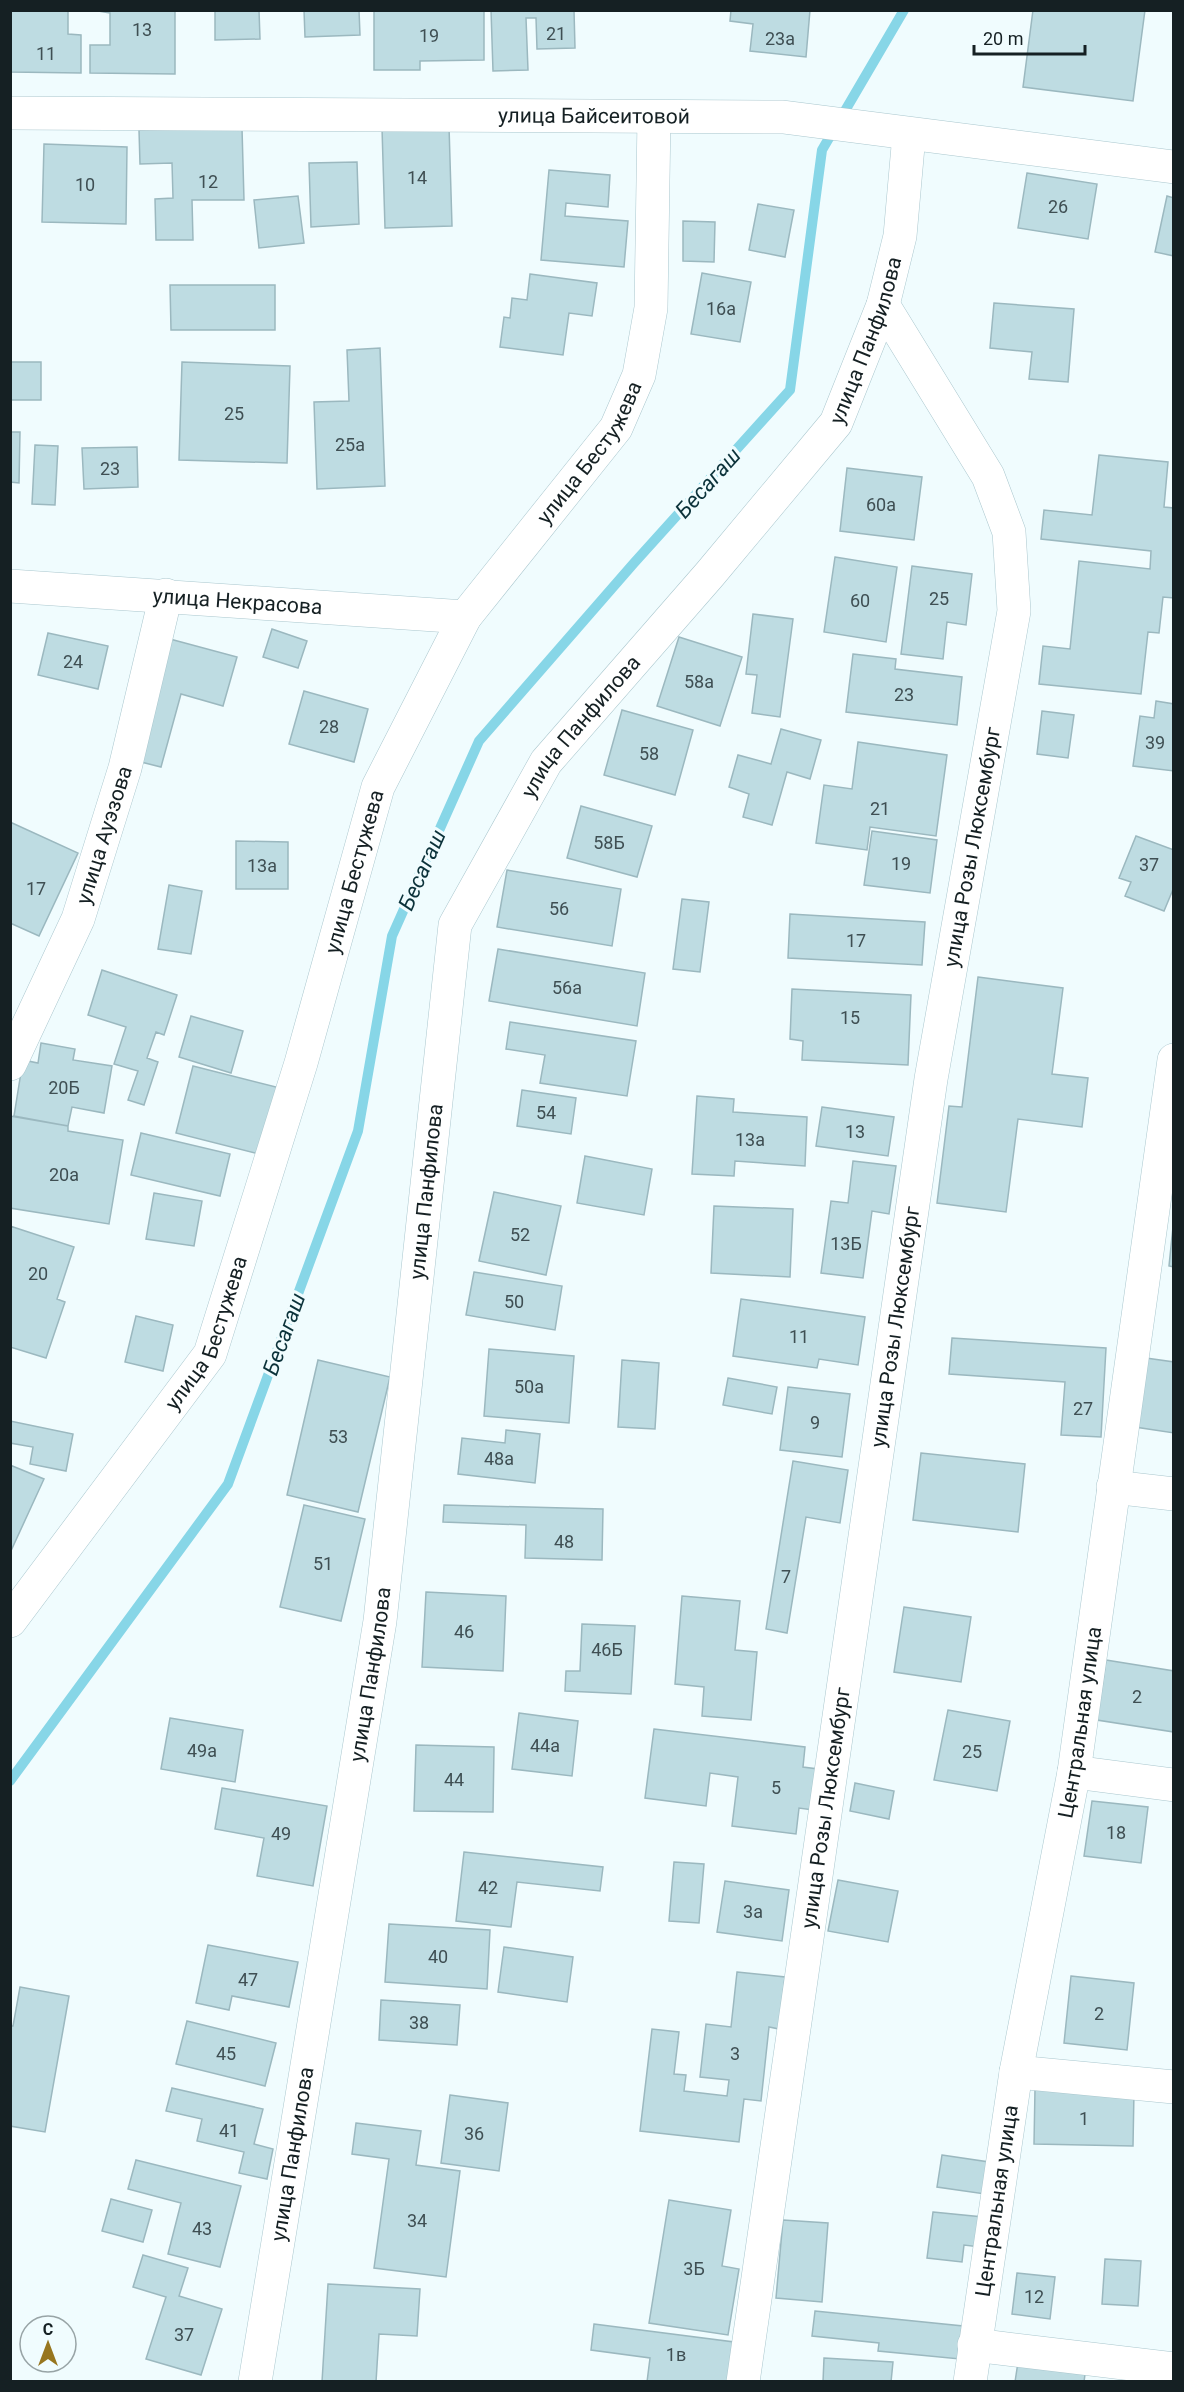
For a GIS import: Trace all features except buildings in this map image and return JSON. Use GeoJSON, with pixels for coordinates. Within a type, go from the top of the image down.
{"type":"FeatureCollection","features":[{"type":"Feature","properties":{"kind":"street","name":"улица Байсеитовой"},"geometry":{"type":"LineString","coordinates":[[10,113],[783,117],[909,135],[1173,167]]}},
{"type":"Feature","properties":{"kind":"street","name":"улица Бестужева"},"geometry":{"type":"LineString","coordinates":[[10,1621],[210,1354],[301,1063],[378,787],[465,617],[616,428],[639,375],[651,308],[654,117]]}},
{"type":"Feature","properties":{"kind":"street","name":"улица Панфилова"},"geometry":{"type":"LineString","coordinates":[[255,2382],[380,1621],[455,926],[546,762],[710,574],[836,423],[883,304],[900,236],[909,135]]}},
{"type":"Feature","properties":{"kind":"street","name":"улица Розы Люксембург"},"geometry":{"type":"LineString","coordinates":[[743,2382],[931,1079],[1014,611],[1009,532],[988,476],[883,304]]}},
{"type":"Feature","properties":{"kind":"street","name":"улица Некрасова"},"geometry":{"type":"LineString","coordinates":[[10,586],[465,617]]}},
{"type":"Feature","properties":{"kind":"street","name":"улица Ауэзова"},"geometry":{"type":"LineString","coordinates":[[10,1064],[78,919],[125,768],[166,595]]}},
{"type":"Feature","properties":{"kind":"street","name":"Центральная улица"},"geometry":{"type":"LineString","coordinates":[[970,2382],[1016,2072],[1074,1772],[1113,1487],[1163,1214],[1173,1060]]}},
{"type":"Feature","properties":{"kind":"street"},"geometry":{"type":"LineString","coordinates":[[1113,1487],[1173,1494]]}},
{"type":"Feature","properties":{"kind":"street"},"geometry":{"type":"LineString","coordinates":[[1074,1772],[1173,1785]]}},
{"type":"Feature","properties":{"kind":"street"},"geometry":{"type":"LineString","coordinates":[[1016,2072],[1173,2087]]}},
{"type":"Feature","properties":{"kind":"street"},"geometry":{"type":"LineString","coordinates":[[974,2345],[1173,2369]]}},
{"type":"Feature","properties":{"kind":"waterway","name":"Бесагаш"},"geometry":{"type":"LineString","coordinates":[[10,1781],[228,1484],[358,1131],[392,936],[479,741],[634,563],[790,390],[822,150],[904,10]]}}]}
